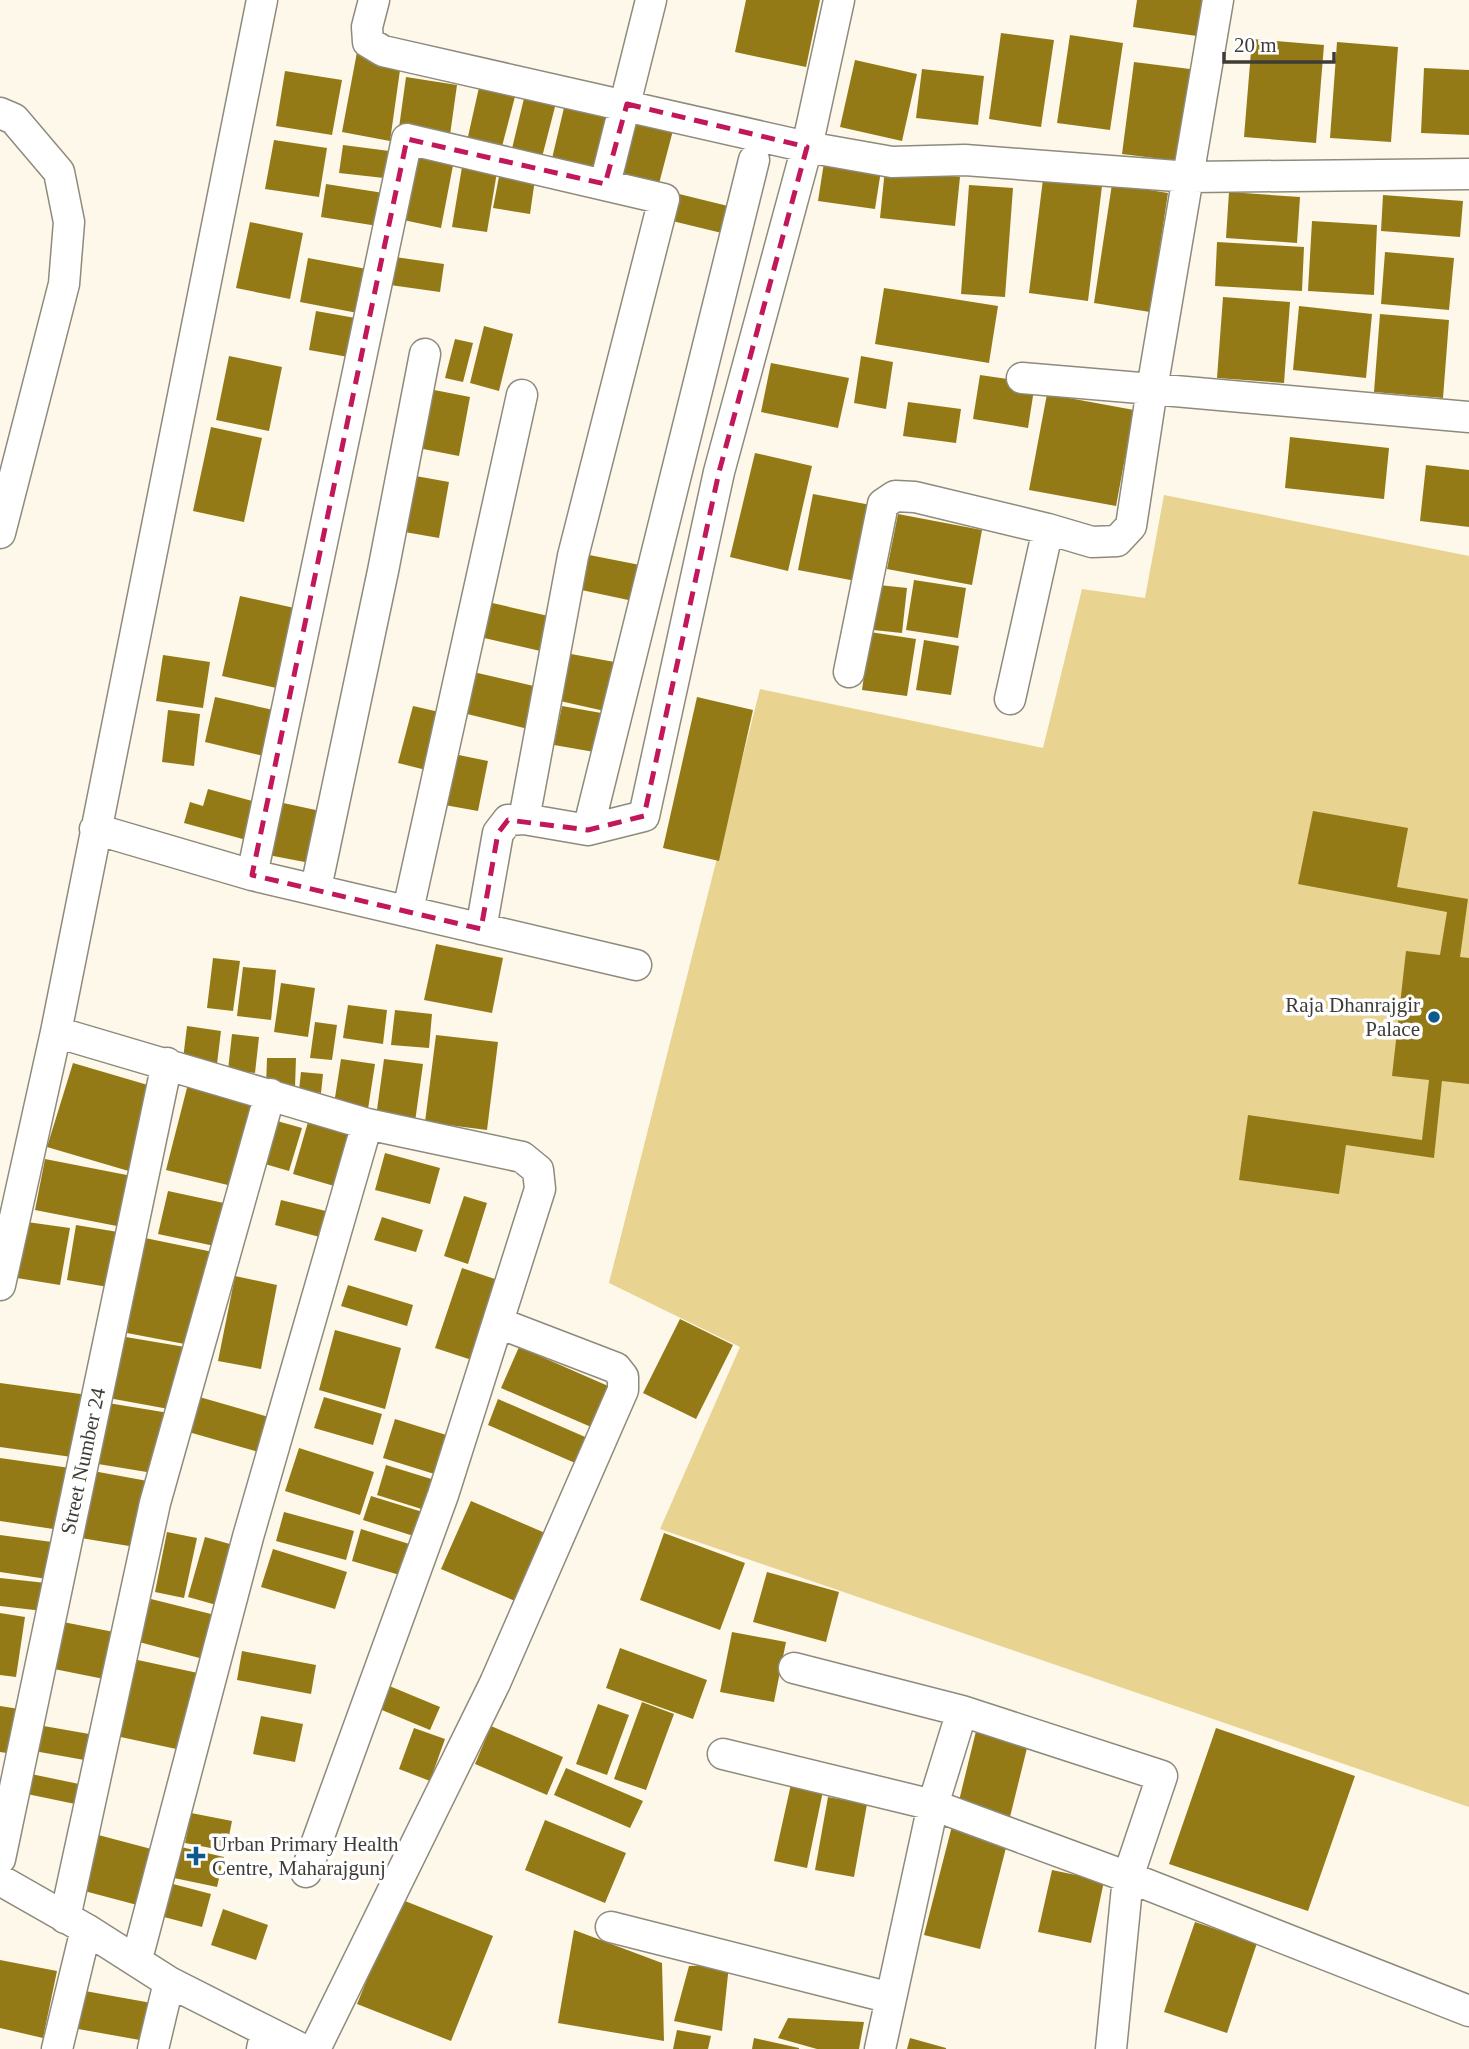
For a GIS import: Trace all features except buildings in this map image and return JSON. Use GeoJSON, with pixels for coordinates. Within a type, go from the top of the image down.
{"type":"FeatureCollection","features":[{"type":"Feature","properties":{"kind":"street"},"geometry":{"type":"LineString","coordinates":[[0,1285],[56,1032],[262,0]]}},
{"type":"Feature","properties":{"kind":"street"},"geometry":{"type":"LineString","coordinates":[[374,0],[366,35],[368,42],[374,47],[807,147],[892,162],[965,160],[1190,177],[1469,174]]}},
{"type":"Feature","properties":{"kind":"street"},"geometry":{"type":"LineString","coordinates":[[605,184],[651,0]]}},
{"type":"Feature","properties":{"kind":"street"},"geometry":{"type":"LineString","coordinates":[[481,929],[498,833],[508,820],[524,819],[588,830],[644,816],[719,472],[807,147],[839,0]]}},
{"type":"Feature","properties":{"kind":"street"},"geometry":{"type":"LineString","coordinates":[[849,672],[883,504],[895,496],[915,497],[1092,542],[1117,541],[1131,526],[1218,0]]}},
{"type":"Feature","properties":{"kind":"street"},"geometry":{"type":"LineString","coordinates":[[0,113],[15,119],[59,172],[69,222],[64,284],[0,533]]}},
{"type":"Feature","properties":{"kind":"street"},"geometry":{"type":"LineString","coordinates":[[252,874],[407,139],[664,199],[573,556],[524,819]]}},
{"type":"Feature","properties":{"kind":"street"},"geometry":{"type":"LineString","coordinates":[[588,830],[754,160]]}},
{"type":"Feature","properties":{"kind":"street"},"geometry":{"type":"LineString","coordinates":[[316,888],[381,584],[425,354]]}},
{"type":"Feature","properties":{"kind":"street"},"geometry":{"type":"LineString","coordinates":[[1022,378],[1469,417]]}},
{"type":"Feature","properties":{"kind":"street"},"geometry":{"type":"LineString","coordinates":[[408,910],[522,395]]}},
{"type":"Feature","properties":{"kind":"street"},"geometry":{"type":"LineString","coordinates":[[1010,699],[1048,529]]}},
{"type":"Feature","properties":{"kind":"street"},"geometry":{"type":"LineString","coordinates":[[95,829],[252,874],[636,965]]}},
{"type":"Feature","properties":{"kind":"street"},"geometry":{"type":"LineString","coordinates":[[56,1032],[367,1124],[522,1157],[538,1170],[541,1189],[443,1494],[306,1872]]}},
{"type":"Feature","properties":{"kind":"street","name":"Street Number 24"},"geometry":{"type":"LineString","coordinates":[[0,1859],[167,1063]]}},
{"type":"Feature","properties":{"kind":"street"},"geometry":{"type":"LineString","coordinates":[[57,2049],[76,1923],[155,1503],[270,1094]]}},
{"type":"Feature","properties":{"kind":"street"},"geometry":{"type":"LineString","coordinates":[[137,1959],[248,1537],[367,1124]]}},
{"type":"Feature","properties":{"kind":"street"},"geometry":{"type":"LineString","coordinates":[[315,2049],[495,1683],[623,1390],[623,1377],[616,1368],[499,1323]]}},
{"type":"Feature","properties":{"kind":"street"},"geometry":{"type":"LineString","coordinates":[[794,1668],[962,1711],[1161,1776],[1128,1877],[1111,2049]]}},
{"type":"Feature","properties":{"kind":"street"},"geometry":{"type":"LineString","coordinates":[[880,2049],[933,1805],[962,1711]]}},
{"type":"Feature","properties":{"kind":"street"},"geometry":{"type":"LineString","coordinates":[[723,1754],[933,1805],[1128,1877],[1469,2011]]}},
{"type":"Feature","properties":{"kind":"street"},"geometry":{"type":"LineString","coordinates":[[0,1880],[137,1959],[169,1982],[264,2040],[302,2049]]}},
{"type":"Feature","properties":{"kind":"street"},"geometry":{"type":"LineString","coordinates":[[611,1927],[891,1998]]}},
{"type":"Feature","properties":{"kind":"street"},"geometry":{"type":"LineString","coordinates":[[153,2049],[169,1982]]}},
{"type":"Feature","properties":{"kind":"highlighted area"},"geometry":{"type":"Polygon","coordinates":[[[627,104],[807,147],[719,472],[644,816],[588,830],[508,820],[498,833],[481,929],[252,875],[407,139],[605,184],[627,104]]]}},
{"type":"Feature","properties":{"kind":"shaded area"},"geometry":{"type":"Polygon","coordinates":[[[1164,495],[1469,556],[1469,1807],[660,1529],[740,1347],[609,1283],[760,689],[1043,748],[1082,589],[1145,598],[1164,495]]]}},
{"type":"Feature","properties":{"kind":"place","name":"Raja Dhanrajgir Palace"},"geometry":{"type":"Point","coordinates":[1434,1017]}},
{"type":"Feature","properties":{"kind":"place","name":"Urban Primary Health Centre, Maharajgunj"},"geometry":{"type":"Point","coordinates":[196,1856]}}]}
